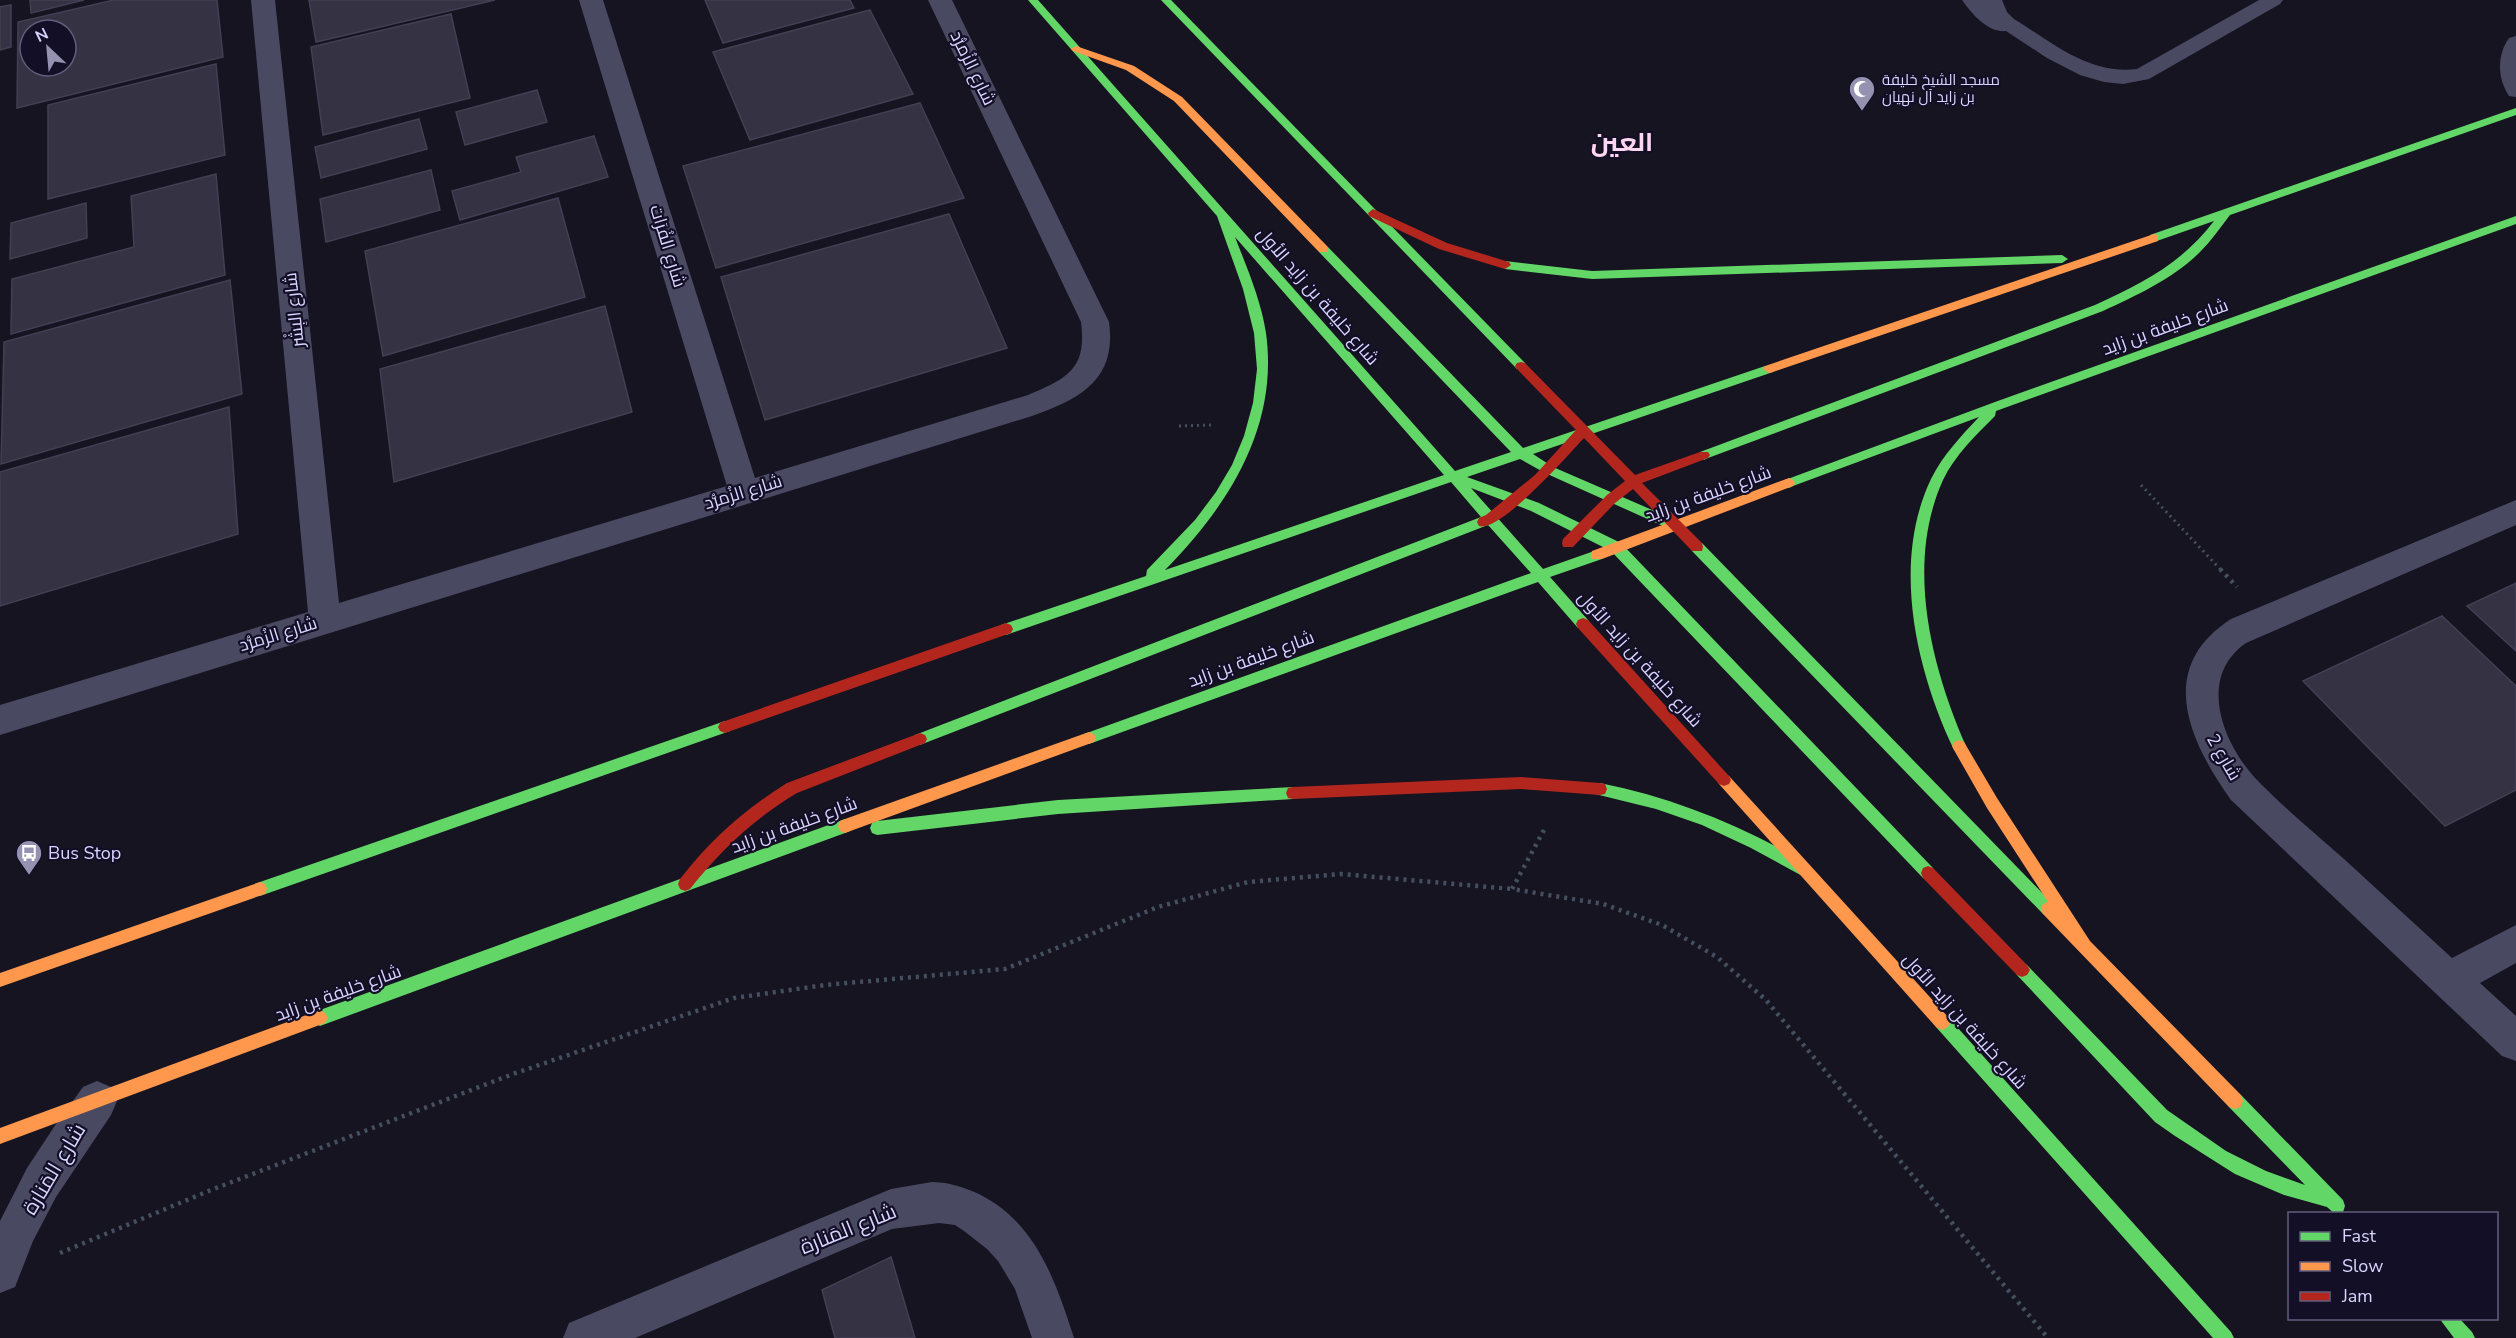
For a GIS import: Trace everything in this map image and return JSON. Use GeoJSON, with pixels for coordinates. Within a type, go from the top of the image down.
{"type":"FeatureCollection","features":[{"type":"Feature","properties":{"kind":"main road","name":"شارع خليفة بن زايد الأول"},"geometry":{"type":"LineString","coordinates":[[1033,0],[1451,476],[2224,1338]]}},
{"type":"Feature","properties":{"kind":"main road"},"geometry":{"type":"LineString","coordinates":[[1168,1],[2343,1212]]}},
{"type":"Feature","properties":{"kind":"main road"},"geometry":{"type":"LineString","coordinates":[[1076,49],[1124,64],[1145,74],[1178,99],[1520,452],[1549,470],[1676,526]]}},
{"type":"Feature","properties":{"kind":"main road"},"geometry":{"type":"LineString","coordinates":[[0,980],[1144,581],[2098,257],[2516,111]]}},
{"type":"Feature","properties":{"kind":"main road"},"geometry":{"type":"LineString","coordinates":[[1374,213],[1453,250],[1491,262],[1558,274],[1593,275],[2098,257]]}},
{"type":"Feature","properties":{"kind":"main road"},"geometry":{"type":"LineString","coordinates":[[1540,573],[1582,527],[1634,481],[2099,308],[2155,281],[2178,266],[2198,249],[2226,213]]}},
{"type":"Feature","properties":{"kind":"main road"},"geometry":{"type":"LineString","coordinates":[[1144,581],[1199,527],[1238,470],[1251,440],[1260,396],[1260,334],[1222,214]]}},
{"type":"Feature","properties":{"kind":"main road","name":"شارع خليفة بن زايد"},"geometry":{"type":"LineString","coordinates":[[0,1136],[685,884],[1540,573],[1676,526],[1999,405],[2516,220]]}},
{"type":"Feature","properties":{"kind":"main road"},"geometry":{"type":"LineString","coordinates":[[1999,405],[1974,427],[1953,453],[1936,480],[1923,511],[1917,544],[1919,590],[1926,647],[1944,712],[1959,747],[1978,782],[2083,943]]}},
{"type":"Feature","properties":{"kind":"main road"},"geometry":{"type":"LineString","coordinates":[[685,884],[709,851],[738,821],[792,788],[1490,519],[1549,470],[1584,430]]}},
{"type":"Feature","properties":{"kind":"main road"},"geometry":{"type":"LineString","coordinates":[[1451,476],[1518,498],[1582,527],[1616,547],[2161,1116],[2191,1141],[2260,1180],[2296,1193],[2331,1200]]}},
{"type":"Feature","properties":{"kind":"main road"},"geometry":{"type":"LineString","coordinates":[[823,834],[1058,807],[1127,802],[1521,783],[1569,784],[1618,791],[1666,802],[1714,820],[1761,843],[1806,871]]}},
{"type":"Feature","properties":{"kind":"main road"},"geometry":{"type":"LineString","coordinates":[[2449,1320],[2466,1338]]}},
{"type":"Feature","properties":{"kind":"street","name":"شارع البِشْر"},"geometry":{"type":"LineString","coordinates":[[263,0],[325,619]]}},
{"type":"Feature","properties":{"kind":"street","name":"شارع الفُرَات"},"geometry":{"type":"LineString","coordinates":[[591,0],[744,492]]}},
{"type":"Feature","properties":{"kind":"street","name":"شارع الزُمرُّد"},"geometry":{"type":"LineString","coordinates":[[0,720],[1052,398],[1077,383],[1089,370],[1097,354],[1099,338],[1095,322],[940,0]]}},
{"type":"Feature","properties":{"kind":"street","name":"شارع 2"},"geometry":{"type":"LineString","coordinates":[[2516,512],[2242,629],[2222,644],[2208,664],[2202,688],[2204,715],[2211,740],[2225,765],[2259,805],[2516,1042]]}},
{"type":"Feature","properties":{"kind":"street"},"geometry":{"type":"LineString","coordinates":[[2449,980],[2516,943]]}},
{"type":"Feature","properties":{"kind":"street","name":"شارع المَنارة"},"geometry":{"type":"LineString","coordinates":[[0,1272],[31,1202],[62,1149],[97,1101]]}},
{"type":"Feature","properties":{"kind":"street","name":"شارع المَنارة"},"geometry":{"type":"LineString","coordinates":[[584,1338],[891,1209],[920,1203],[948,1203],[975,1213],[1010,1243],[1031,1273],[1053,1338]]}},
{"type":"Feature","properties":{"kind":"lane"},"geometry":{"type":"LineString","coordinates":[[1972,0],[1980,12],[1990,20],[2026,34]]}},
{"type":"Feature","properties":{"kind":"lane"},"geometry":{"type":"LineString","coordinates":[[1992,0],[1999,15],[2007,23],[2085,71],[2107,77],[2129,78],[2142,75],[2273,0]]}},
{"type":"Feature","properties":{"kind":"lane"},"geometry":{"type":"LineString","coordinates":[[2516,42],[2511,49],[2509,59],[2516,92]]}},
{"type":"Feature","properties":{"kind":"path"},"geometry":{"type":"LineString","coordinates":[[2141,485],[2267,618]]}},
{"type":"Feature","properties":{"kind":"path"},"geometry":{"type":"LineString","coordinates":[[1512,889],[1569,784]]}},
{"type":"Feature","properties":{"kind":"path"},"geometry":{"type":"LineString","coordinates":[[53,1256],[211,1190],[513,1074],[734,998],[825,985],[1005,969],[1158,907],[1248,882],[1341,874],[1512,889],[1604,904],[1662,925],[1717,957],[1766,1000],[2048,1338]]}},
{"type":"Feature","properties":{"kind":"building"},"geometry":{"type":"Polygon","coordinates":[[[30,0],[84,0],[31,13],[30,0]]]}},
{"type":"Feature","properties":{"kind":"building"},"geometry":{"type":"Polygon","coordinates":[[[114,0],[217,0],[223,57],[17,108],[18,22],[18,78],[78,78],[78,18],[35,18],[114,0]]]}},
{"type":"Feature","properties":{"kind":"building"},"geometry":{"type":"Polygon","coordinates":[[[309,0],[495,0],[316,42],[309,0]]]}},
{"type":"Feature","properties":{"kind":"building"},"geometry":{"type":"Polygon","coordinates":[[[705,0],[850,0],[854,8],[723,43],[705,0]]]}},
{"type":"Feature","properties":{"kind":"building"},"geometry":{"type":"Polygon","coordinates":[[[11,5],[11,47],[0,50],[0,7],[11,5]]]}},
{"type":"Feature","properties":{"kind":"building"},"geometry":{"type":"Polygon","coordinates":[[[870,10],[913,94],[750,140],[713,52],[870,10]]]}},
{"type":"Feature","properties":{"kind":"building"},"geometry":{"type":"Polygon","coordinates":[[[451,14],[470,98],[323,135],[311,47],[451,14]]]}},
{"type":"Feature","properties":{"kind":"building"},"geometry":{"type":"Polygon","coordinates":[[[216,64],[225,155],[48,199],[48,105],[216,64]]]}},
{"type":"Feature","properties":{"kind":"building"},"geometry":{"type":"Polygon","coordinates":[[[537,90],[547,122],[465,145],[456,112],[537,90]]]}},
{"type":"Feature","properties":{"kind":"building"},"geometry":{"type":"Polygon","coordinates":[[[920,103],[964,198],[716,268],[683,166],[920,103]]]}},
{"type":"Feature","properties":{"kind":"building"},"geometry":{"type":"Polygon","coordinates":[[[419,119],[427,149],[321,178],[315,147],[419,119]]]}},
{"type":"Feature","properties":{"kind":"building"},"geometry":{"type":"Polygon","coordinates":[[[594,136],[608,177],[460,220],[452,191],[521,172],[516,157],[594,136]]]}},
{"type":"Feature","properties":{"kind":"building"},"geometry":{"type":"Polygon","coordinates":[[[431,170],[440,210],[326,242],[320,199],[431,170]]]}},
{"type":"Feature","properties":{"kind":"building"},"geometry":{"type":"Polygon","coordinates":[[[216,174],[225,275],[11,334],[12,279],[134,247],[131,196],[216,174]]]}},
{"type":"Feature","properties":{"kind":"building"},"geometry":{"type":"Polygon","coordinates":[[[558,198],[585,297],[383,356],[365,251],[558,198]]]}},
{"type":"Feature","properties":{"kind":"building"},"geometry":{"type":"Polygon","coordinates":[[[86,203],[87,238],[10,259],[11,223],[86,203]]]}},
{"type":"Feature","properties":{"kind":"building"},"geometry":{"type":"Polygon","coordinates":[[[949,214],[1007,348],[765,420],[721,277],[949,214]]]}},
{"type":"Feature","properties":{"kind":"building"},"geometry":{"type":"Polygon","coordinates":[[[230,280],[242,394],[1,464],[4,342],[230,280]]]}},
{"type":"Feature","properties":{"kind":"building"},"geometry":{"type":"Polygon","coordinates":[[[605,306],[632,412],[394,482],[380,369],[605,306]]]}},
{"type":"Feature","properties":{"kind":"building"},"geometry":{"type":"Polygon","coordinates":[[[229,407],[238,534],[0,606],[0,472],[229,407]]]}},
{"type":"Feature","properties":{"kind":"building"},"geometry":{"type":"Polygon","coordinates":[[[2516,583],[2516,651],[2467,606],[2516,583]]]}},
{"type":"Feature","properties":{"kind":"building"},"geometry":{"type":"Polygon","coordinates":[[[2442,616],[2516,686],[2516,790],[2445,826],[2303,681],[2442,616]]]}},
{"type":"Feature","properties":{"kind":"building"},"geometry":{"type":"Polygon","coordinates":[[[891,1257],[915,1338],[835,1338],[822,1290],[891,1257]]]}},
{"type":"Feature","properties":{"kind":"traffic: fast"},"geometry":{"type":"LineString","coordinates":[[1033,0],[1583,624]]}},
{"type":"Feature","properties":{"kind":"traffic: fast"},"geometry":{"type":"LineString","coordinates":[[1166,0],[1521,366]]}},
{"type":"Feature","properties":{"kind":"traffic: fast"},"geometry":{"type":"LineString","coordinates":[[2154,238],[2516,111]]}},
{"type":"Feature","properties":{"kind":"traffic: fast"},"geometry":{"type":"LineString","coordinates":[[1704,455],[2099,308],[2150,283],[2185,260],[2200,246],[2226,213]]}},
{"type":"Feature","properties":{"kind":"traffic: fast"},"geometry":{"type":"LineString","coordinates":[[1152,574],[1200,523],[1220,496],[1237,467],[1250,436],[1259,403],[1262,369],[1260,333],[1248,289],[1222,215]]}},
{"type":"Feature","properties":{"kind":"traffic: fast"},"geometry":{"type":"LineString","coordinates":[[1789,483],[1999,405],[2516,220]]}},
{"type":"Feature","properties":{"kind":"traffic: fast"},"geometry":{"type":"LineString","coordinates":[[1323,249],[1519,452],[1549,470],[1676,526]]}},
{"type":"Feature","properties":{"kind":"traffic: fast"},"geometry":{"type":"LineString","coordinates":[[1505,265],[1592,275],[2062,259]]}},
{"type":"Feature","properties":{"kind":"traffic: fast"},"geometry":{"type":"LineString","coordinates":[[1006,629],[1769,369]]}},
{"type":"Feature","properties":{"kind":"traffic: fast"},"geometry":{"type":"LineString","coordinates":[[1959,746],[1946,717],[1926,650],[1918,578],[1920,543],[1926,510],[1942,470],[1961,444],[1991,413]]}},
{"type":"Feature","properties":{"kind":"traffic: fast"},"geometry":{"type":"LineString","coordinates":[[1451,476],[1535,507],[1616,547],[1928,873]]}},
{"type":"Feature","properties":{"kind":"traffic: fast"},"geometry":{"type":"LineString","coordinates":[[920,739],[1483,522]]}},
{"type":"Feature","properties":{"kind":"traffic: fast"},"geometry":{"type":"LineString","coordinates":[[1697,547],[2048,909]]}},
{"type":"Feature","properties":{"kind":"traffic: fast"},"geometry":{"type":"LineString","coordinates":[[1089,738],[1597,555]]}},
{"type":"Feature","properties":{"kind":"traffic: fast"},"geometry":{"type":"LineString","coordinates":[[260,889],[725,727]]}},
{"type":"Feature","properties":{"kind":"traffic: fast"},"geometry":{"type":"LineString","coordinates":[[1600,789],[1656,802],[1707,820],[1757,843],[1806,871]]}},
{"type":"Feature","properties":{"kind":"traffic: fast"},"geometry":{"type":"LineString","coordinates":[[877,828],[1058,807],[1293,793]]}},
{"type":"Feature","properties":{"kind":"traffic: fast"},"geometry":{"type":"LineString","coordinates":[[320,1018],[845,826]]}},
{"type":"Feature","properties":{"kind":"traffic: fast"},"geometry":{"type":"LineString","coordinates":[[2022,970],[2161,1116],[2181,1131],[2221,1157],[2262,1178],[2331,1200]]}},
{"type":"Feature","properties":{"kind":"traffic: fast"},"geometry":{"type":"LineString","coordinates":[[1942,1022],[2225,1338]]}},
{"type":"Feature","properties":{"kind":"traffic: fast"},"geometry":{"type":"LineString","coordinates":[[2235,1101],[2337,1206]]}},
{"type":"Feature","properties":{"kind":"traffic: fast"},"geometry":{"type":"LineString","coordinates":[[2449,1320],[2466,1338]]}},
{"type":"Feature","properties":{"kind":"traffic: slow"},"geometry":{"type":"LineString","coordinates":[[1076,49],[1130,68],[1178,99],[1323,249]]}},
{"type":"Feature","properties":{"kind":"traffic: slow"},"geometry":{"type":"LineString","coordinates":[[1769,369],[2154,238]]}},
{"type":"Feature","properties":{"kind":"traffic: slow"},"geometry":{"type":"LineString","coordinates":[[1597,555],[1789,483]]}},
{"type":"Feature","properties":{"kind":"traffic: slow"},"geometry":{"type":"LineString","coordinates":[[845,826],[1089,738]]}},
{"type":"Feature","properties":{"kind":"traffic: slow"},"geometry":{"type":"LineString","coordinates":[[1959,746],[1992,803],[2083,943]]}},
{"type":"Feature","properties":{"kind":"traffic: slow"},"geometry":{"type":"LineString","coordinates":[[1724,780],[1942,1022]]}},
{"type":"Feature","properties":{"kind":"traffic: slow"},"geometry":{"type":"LineString","coordinates":[[0,980],[260,889]]}},
{"type":"Feature","properties":{"kind":"traffic: slow"},"geometry":{"type":"LineString","coordinates":[[2048,909],[2235,1101]]}},
{"type":"Feature","properties":{"kind":"traffic: slow"},"geometry":{"type":"LineString","coordinates":[[0,1136],[320,1018]]}},
{"type":"Feature","properties":{"kind":"traffic: jam"},"geometry":{"type":"LineString","coordinates":[[1373,213],[1443,246],[1505,265]]}},
{"type":"Feature","properties":{"kind":"traffic: jam"},"geometry":{"type":"LineString","coordinates":[[1521,366],[1697,547]]}},
{"type":"Feature","properties":{"kind":"traffic: jam"},"geometry":{"type":"LineString","coordinates":[[1483,522],[1490,519],[1539,478],[1582,432]]}},
{"type":"Feature","properties":{"kind":"traffic: jam"},"geometry":{"type":"LineString","coordinates":[[1568,543],[1611,499],[1634,481],[1704,455]]}},
{"type":"Feature","properties":{"kind":"traffic: jam"},"geometry":{"type":"LineString","coordinates":[[1583,624],[1724,780]]}},
{"type":"Feature","properties":{"kind":"traffic: jam"},"geometry":{"type":"LineString","coordinates":[[725,727],[1006,629]]}},
{"type":"Feature","properties":{"kind":"traffic: jam"},"geometry":{"type":"LineString","coordinates":[[685,884],[733,830],[792,788],[920,739]]}},
{"type":"Feature","properties":{"kind":"traffic: jam"},"geometry":{"type":"LineString","coordinates":[[1293,793],[1521,783],[1600,789]]}},
{"type":"Feature","properties":{"kind":"traffic: jam"},"geometry":{"type":"LineString","coordinates":[[1928,873],[2022,970]]}},
{"type":"Feature","properties":{"kind":"place","name":"مسجد الشيخ خليفة بن زايد آل نهيان"},"geometry":{"type":"Point","coordinates":[1862,112]}},
{"type":"Feature","properties":{"kind":"place","name":"Bus Stop"},"geometry":{"type":"Point","coordinates":[29,876]}},
{"type":"Feature","properties":{"kind":"district","name":"العين"},"geometry":{"type":"Point","coordinates":[1622,142]}}]}
